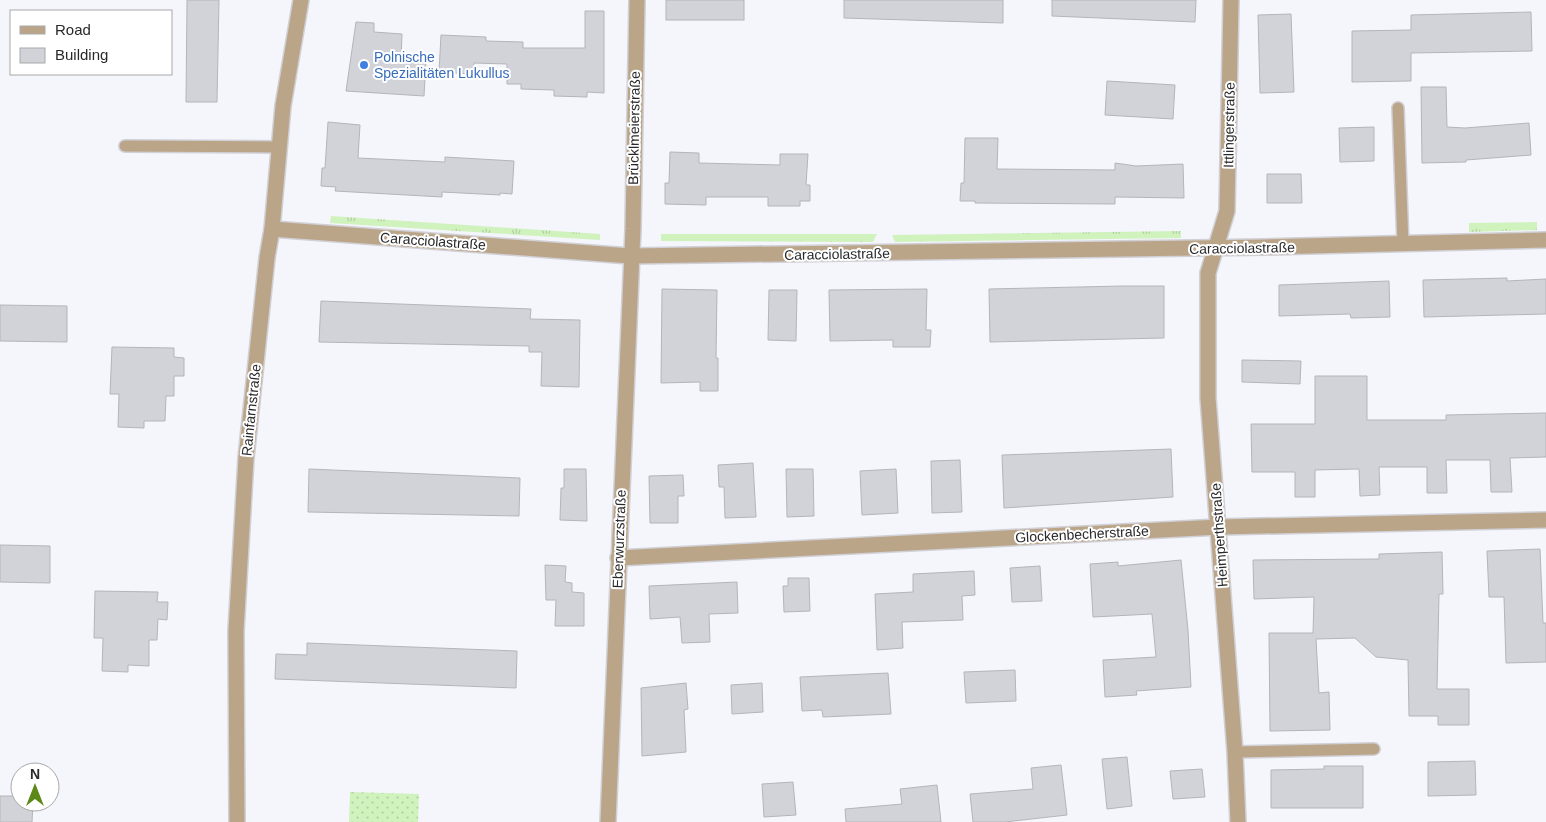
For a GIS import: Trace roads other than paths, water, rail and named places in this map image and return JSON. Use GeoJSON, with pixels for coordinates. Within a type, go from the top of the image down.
{"type":"FeatureCollection","features":[{"type":"Feature","properties":{"kind":"street","name":"Rainfarnstraße"},"geometry":{"type":"LineString","coordinates":[[237,822],[236,631],[246,458],[266,258],[272,229],[278,148],[290,55],[301,0]]}},
{"type":"Feature","properties":{"kind":"street","name":"Brücklmeierstraße"},"geometry":{"type":"LineString","coordinates":[[630,256],[633,229],[637,0]]}},
{"type":"Feature","properties":{"kind":"street","name":"Ittlingerstraße"},"geometry":{"type":"LineString","coordinates":[[1216,248],[1227,211],[1231,0]]}},
{"type":"Feature","properties":{"kind":"street","name":"Caracciolastraße"},"geometry":{"type":"LineString","coordinates":[[272,229],[630,256],[1403,245],[1546,240]]}},
{"type":"Feature","properties":{"kind":"street","name":"Heimperthstraße"},"geometry":{"type":"LineString","coordinates":[[1216,248],[1208,273],[1208,398],[1236,752],[1238,822]]}},
{"type":"Feature","properties":{"kind":"street","name":"Eberwurzstraße"},"geometry":{"type":"LineString","coordinates":[[608,822],[630,256]]}},
{"type":"Feature","properties":{"kind":"street","name":"Glockenbecherstraße"},"geometry":{"type":"LineString","coordinates":[[618,558],[1219,527],[1546,520]]}},
{"type":"Feature","properties":{"kind":"lane"},"geometry":{"type":"LineString","coordinates":[[1398,108],[1403,245]]}},
{"type":"Feature","properties":{"kind":"lane"},"geometry":{"type":"LineString","coordinates":[[125,146],[278,148]]}},
{"type":"Feature","properties":{"kind":"lane"},"geometry":{"type":"LineString","coordinates":[[1236,752],[1374,748]]}},
{"type":"Feature","properties":{"kind":"place","name":"Polnische Spezialitäten Lukullus"},"geometry":{"type":"Point","coordinates":[364,65]}}]}
